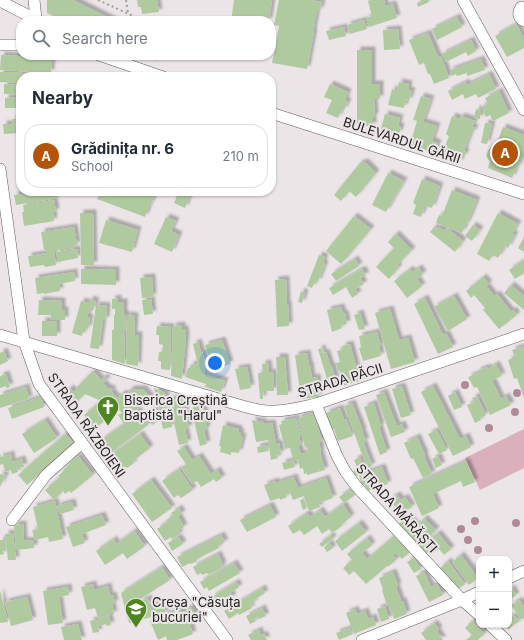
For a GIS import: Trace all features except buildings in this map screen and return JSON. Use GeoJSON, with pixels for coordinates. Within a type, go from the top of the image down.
{"type":"FeatureCollection","features":[{"type":"Feature","properties":{"kind":"street"},"geometry":{"type":"LineString","coordinates":[[34,0],[36,16]]}},
{"type":"Feature","properties":{"kind":"street"},"geometry":{"type":"LineString","coordinates":[[463,0],[524,110]]}},
{"type":"Feature","properties":{"kind":"street"},"geometry":{"type":"LineString","coordinates":[[0,1],[29,16]]}},
{"type":"Feature","properties":{"kind":"street"},"geometry":{"type":"LineString","coordinates":[[521,5],[518,12],[519,17],[524,21]]}},
{"type":"Feature","properties":{"kind":"street"},"geometry":{"type":"LineString","coordinates":[[0,45],[16,45]]}},
{"type":"Feature","properties":{"kind":"street"},"geometry":{"type":"LineString","coordinates":[[114,60],[149,72]]}},
{"type":"Feature","properties":{"kind":"street","name":"BULEVARDUL GĂRII"},"geometry":{"type":"LineString","coordinates":[[276,115],[524,194]]}},
{"type":"Feature","properties":{"kind":"street","name":"STRADA RĂZBOIENI"},"geometry":{"type":"LineString","coordinates":[[0,169],[24,342],[39,384],[227,640]]}},
{"type":"Feature","properties":{"kind":"street","name":"STRADA PĂCII"},"geometry":{"type":"LineString","coordinates":[[0,335],[258,410],[272,411],[288,410],[316,404],[524,334]]}},
{"type":"Feature","properties":{"kind":"street","name":"STRADA MĂRĂȘTI"},"geometry":{"type":"LineString","coordinates":[[316,404],[337,456],[345,471],[356,486],[462,600],[476,612]]}},
{"type":"Feature","properties":{"kind":"street"},"geometry":{"type":"LineString","coordinates":[[12,520],[46,475],[82,443]]}},
{"type":"Feature","properties":{"kind":"street"},"geometry":{"type":"LineString","coordinates":[[512,577],[524,571]]}},
{"type":"Feature","properties":{"kind":"street"},"geometry":{"type":"LineString","coordinates":[[362,640],[476,593]]}},
{"type":"Feature","properties":{"kind":"street"},"geometry":{"type":"LineString","coordinates":[[493,628],[506,640]]}},
{"type":"Feature","properties":{"kind":"path"},"geometry":{"type":"LineString","coordinates":[[98,0],[134,16]]}},
{"type":"Feature","properties":{"kind":"path"},"geometry":{"type":"LineString","coordinates":[[126,0],[128,13]]}},
{"type":"Feature","properties":{"kind":"shaded area"},"geometry":{"type":"Polygon","coordinates":[[[524,429],[524,468],[480,490],[465,458],[524,429]]]}},
{"type":"Feature","properties":{"kind":"place","name":"Grădinița nr. 6"},"geometry":{"type":"Point","coordinates":[505,153]}},
{"type":"Feature","properties":{"kind":"place","name":"Biserica Creștină Baptistă \"Harul\""},"geometry":{"type":"Point","coordinates":[108,426]}},
{"type":"Feature","properties":{"kind":"place","name":"Creșa \"Căsuța bucuriei\""},"geometry":{"type":"Point","coordinates":[136,628]}}]}
